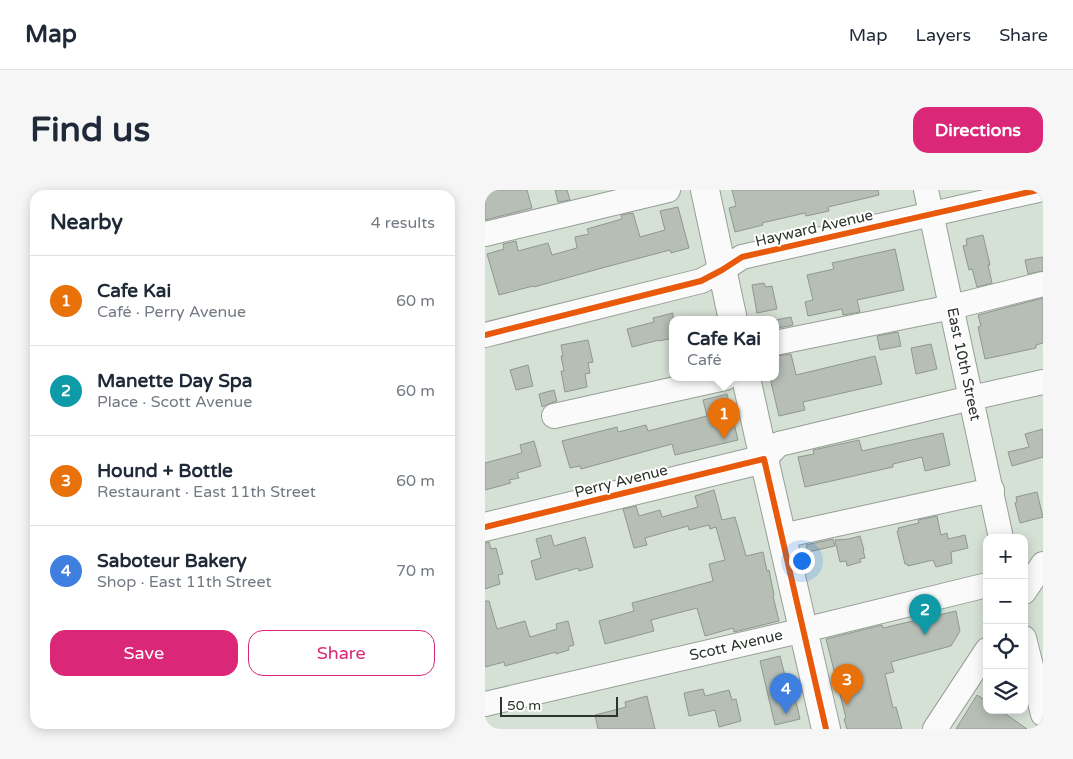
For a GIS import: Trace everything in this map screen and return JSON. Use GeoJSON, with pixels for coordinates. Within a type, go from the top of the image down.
{"type":"FeatureCollection","features":[{"type":"Feature","properties":{"kind":"main road"},"geometry":{"type":"LineString","coordinates":[[705,190],[732,316]]}},
{"type":"Feature","properties":{"kind":"main road"},"geometry":{"type":"LineString","coordinates":[[747,381],[827,729]]}},
{"type":"Feature","properties":{"kind":"main road","name":"Perry Avenue"},"geometry":{"type":"LineString","coordinates":[[485,527],[764,459]]}},
{"type":"Feature","properties":{"kind":"street"},"geometry":{"type":"LineString","coordinates":[[485,234],[668,190]]}},
{"type":"Feature","properties":{"kind":"street","name":"East 10th Street"},"geometry":{"type":"LineString","coordinates":[[925,190],[1000,534]]}},
{"type":"Feature","properties":{"kind":"street","name":"Hayward Avenue"},"geometry":{"type":"LineString","coordinates":[[485,335],[701,281],[742,258],[1038,190]]}},
{"type":"Feature","properties":{"kind":"street"},"geometry":{"type":"LineString","coordinates":[[779,342],[952,307],[1043,284]]}},
{"type":"Feature","properties":{"kind":"street"},"geometry":{"type":"LineString","coordinates":[[554,416],[712,381]]}},
{"type":"Feature","properties":{"kind":"street","name":"Perry Avenue"},"geometry":{"type":"LineString","coordinates":[[764,459],[779,444],[1043,382]]}},
{"type":"Feature","properties":{"kind":"street"},"geometry":{"type":"LineString","coordinates":[[782,536],[992,490]]}},
{"type":"Feature","properties":{"kind":"street"},"geometry":{"type":"LineString","coordinates":[[1028,586],[1043,564]]}},
{"type":"Feature","properties":{"kind":"street","name":"Scott Avenue"},"geometry":{"type":"LineString","coordinates":[[485,704],[804,630],[983,586]]}},
{"type":"Feature","properties":{"kind":"street"},"geometry":{"type":"LineString","coordinates":[[1028,654],[1043,714]]}},
{"type":"Feature","properties":{"kind":"street"},"geometry":{"type":"LineString","coordinates":[[935,729],[983,656]]}},
{"type":"Feature","properties":{"kind":"building"},"geometry":{"type":"Polygon","coordinates":[[[485,190],[527,190],[532,208],[485,220],[485,190]]]}},
{"type":"Feature","properties":{"kind":"building"},"geometry":{"type":"Polygon","coordinates":[[[555,190],[567,190],[570,200],[558,202],[555,190]]]}},
{"type":"Feature","properties":{"kind":"building"},"geometry":{"type":"Polygon","coordinates":[[[732,190],[878,190],[879,195],[828,207],[829,211],[806,216],[805,213],[762,223],[763,225],[735,232],[729,208],[736,206],[732,190]]]}},
{"type":"Feature","properties":{"kind":"building"},"geometry":{"type":"Polygon","coordinates":[[[678,207],[689,248],[671,253],[670,250],[499,295],[487,254],[504,249],[503,244],[516,241],[518,251],[548,243],[552,255],[577,248],[575,237],[589,234],[587,229],[622,219],[621,215],[633,213],[640,237],[665,230],[660,211],[678,207]]]}},
{"type":"Feature","properties":{"kind":"building"},"geometry":{"type":"Polygon","coordinates":[[[983,235],[992,283],[977,287],[972,269],[969,270],[963,246],[967,245],[966,239],[983,235]]]}},
{"type":"Feature","properties":{"kind":"building"},"geometry":{"type":"Polygon","coordinates":[[[895,249],[904,290],[857,300],[860,312],[843,315],[842,309],[808,316],[805,302],[813,300],[807,275],[834,269],[832,263],[895,249]]]}},
{"type":"Feature","properties":{"kind":"building"},"geometry":{"type":"Polygon","coordinates":[[[1043,257],[1043,271],[1028,274],[1025,260],[1043,257]]]}},
{"type":"Feature","properties":{"kind":"building"},"geometry":{"type":"Polygon","coordinates":[[[764,283],[766,287],[772,286],[777,309],[757,313],[752,285],[764,283]]]}},
{"type":"Feature","properties":{"kind":"building"},"geometry":{"type":"Polygon","coordinates":[[[1043,298],[1043,343],[1036,345],[1036,348],[985,359],[978,327],[981,326],[978,315],[1043,298]]]}},
{"type":"Feature","properties":{"kind":"building"},"geometry":{"type":"Polygon","coordinates":[[[673,313],[673,316],[669,316],[669,339],[632,347],[627,329],[654,322],[653,318],[673,313]]]}},
{"type":"Feature","properties":{"kind":"building"},"geometry":{"type":"Polygon","coordinates":[[[791,317],[793,325],[779,328],[779,319],[791,317]]]}},
{"type":"Feature","properties":{"kind":"building"},"geometry":{"type":"Polygon","coordinates":[[[898,332],[901,346],[880,350],[877,336],[898,332]]]}},
{"type":"Feature","properties":{"kind":"building"},"geometry":{"type":"Polygon","coordinates":[[[588,340],[593,362],[588,363],[590,373],[585,374],[587,387],[565,392],[561,371],[564,371],[561,345],[588,340]]]}},
{"type":"Feature","properties":{"kind":"building"},"geometry":{"type":"Polygon","coordinates":[[[931,344],[937,369],[916,374],[911,348],[931,344]]]}},
{"type":"Feature","properties":{"kind":"building"},"geometry":{"type":"Polygon","coordinates":[[[791,354],[796,375],[875,356],[882,384],[803,402],[805,410],[779,416],[771,381],[779,381],[779,356],[791,354]]]}},
{"type":"Feature","properties":{"kind":"building"},"geometry":{"type":"Polygon","coordinates":[[[528,365],[533,386],[516,390],[510,370],[528,365]]]}},
{"type":"Feature","properties":{"kind":"building"},"geometry":{"type":"Polygon","coordinates":[[[554,390],[557,401],[542,407],[539,394],[554,390]]]}},
{"type":"Feature","properties":{"kind":"building"},"geometry":{"type":"Polygon","coordinates":[[[727,394],[738,440],[675,455],[672,444],[581,469],[580,466],[570,468],[562,441],[617,427],[618,432],[646,425],[648,431],[707,416],[703,400],[727,394]]]}},
{"type":"Feature","properties":{"kind":"building"},"geometry":{"type":"Polygon","coordinates":[[[1043,429],[1043,457],[1012,466],[1008,452],[1029,447],[1025,434],[1043,429]]]}},
{"type":"Feature","properties":{"kind":"building"},"geometry":{"type":"Polygon","coordinates":[[[943,433],[950,465],[925,471],[922,457],[893,464],[893,467],[805,487],[798,457],[814,454],[813,450],[859,440],[862,451],[943,433]]]}},
{"type":"Feature","properties":{"kind":"building"},"geometry":{"type":"Polygon","coordinates":[[[534,441],[541,466],[517,473],[519,478],[509,480],[511,483],[485,490],[485,463],[522,453],[520,445],[534,441]]]}},
{"type":"Feature","properties":{"kind":"building"},"geometry":{"type":"Polygon","coordinates":[[[714,490],[722,520],[735,517],[746,556],[763,552],[767,571],[769,570],[779,621],[734,632],[733,628],[705,636],[697,608],[651,620],[654,631],[605,644],[599,621],[634,611],[632,603],[713,581],[709,564],[725,560],[716,527],[710,529],[709,525],[689,530],[688,526],[645,538],[647,545],[634,548],[623,509],[636,506],[639,516],[660,510],[662,517],[698,507],[695,496],[714,490]]]}},
{"type":"Feature","properties":{"kind":"building"},"geometry":{"type":"Polygon","coordinates":[[[1037,492],[1043,517],[1020,523],[1015,503],[1017,502],[1016,497],[1037,492]]]}},
{"type":"Feature","properties":{"kind":"building"},"geometry":{"type":"Polygon","coordinates":[[[937,516],[941,535],[947,533],[948,539],[965,535],[968,548],[951,552],[952,563],[936,567],[933,560],[908,566],[905,564],[897,531],[899,531],[898,528],[919,523],[918,520],[937,516]]]}},
{"type":"Feature","properties":{"kind":"building"},"geometry":{"type":"Polygon","coordinates":[[[551,535],[554,546],[585,537],[593,567],[579,571],[578,568],[536,580],[531,561],[541,558],[536,539],[551,535]]]}},
{"type":"Feature","properties":{"kind":"building"},"geometry":{"type":"Polygon","coordinates":[[[860,536],[865,558],[860,559],[861,562],[847,566],[846,561],[840,562],[835,540],[860,536]]]}},
{"type":"Feature","properties":{"kind":"building"},"geometry":{"type":"Polygon","coordinates":[[[833,539],[835,546],[808,552],[806,545],[833,539]]]}},
{"type":"Feature","properties":{"kind":"building"},"geometry":{"type":"Polygon","coordinates":[[[489,542],[491,549],[496,548],[503,574],[498,575],[500,584],[485,589],[485,543],[489,542]]]}},
{"type":"Feature","properties":{"kind":"building"},"geometry":{"type":"Polygon","coordinates":[[[485,601],[489,601],[497,629],[525,621],[530,637],[557,629],[556,624],[568,621],[574,645],[568,647],[569,650],[556,654],[556,652],[505,666],[504,662],[485,667],[485,601]]]}},
{"type":"Feature","properties":{"kind":"building"},"geometry":{"type":"Polygon","coordinates":[[[956,611],[960,631],[951,646],[891,662],[894,672],[885,674],[893,708],[896,707],[902,729],[847,729],[844,719],[846,718],[826,639],[882,625],[883,628],[956,611]]]}},
{"type":"Feature","properties":{"kind":"building"},"geometry":{"type":"Polygon","coordinates":[[[780,656],[791,699],[795,698],[800,719],[775,725],[760,661],[780,656]]]}},
{"type":"Feature","properties":{"kind":"building"},"geometry":{"type":"Polygon","coordinates":[[[703,689],[705,696],[729,690],[732,700],[736,699],[741,721],[719,727],[715,710],[689,716],[684,693],[703,689]]]}},
{"type":"Feature","properties":{"kind":"building"},"geometry":{"type":"Polygon","coordinates":[[[977,695],[983,699],[983,714],[1006,714],[1027,729],[956,729],[977,695]]]}},
{"type":"Feature","properties":{"kind":"building"},"geometry":{"type":"Polygon","coordinates":[[[647,696],[655,729],[598,729],[595,715],[626,707],[625,702],[647,696]]]}},
{"type":"Feature","properties":{"kind":"cycle path"},"geometry":{"type":"LineString","coordinates":[[485,335],[701,281],[742,257],[1038,190]]}},
{"type":"Feature","properties":{"kind":"cycle path"},"geometry":{"type":"LineString","coordinates":[[485,527],[764,459],[826,729]]}},
{"type":"Feature","properties":{"kind":"place","name":"Cafe Kai"},"geometry":{"type":"Point","coordinates":[724,439]}},
{"type":"Feature","properties":{"kind":"place","name":"Manette Day Spa"},"geometry":{"type":"Point","coordinates":[925,635]}},
{"type":"Feature","properties":{"kind":"place","name":"Hound + Bottle"},"geometry":{"type":"Point","coordinates":[847,705]}},
{"type":"Feature","properties":{"kind":"place","name":"Saboteur Bakery"},"geometry":{"type":"Point","coordinates":[786,714]}}]}
